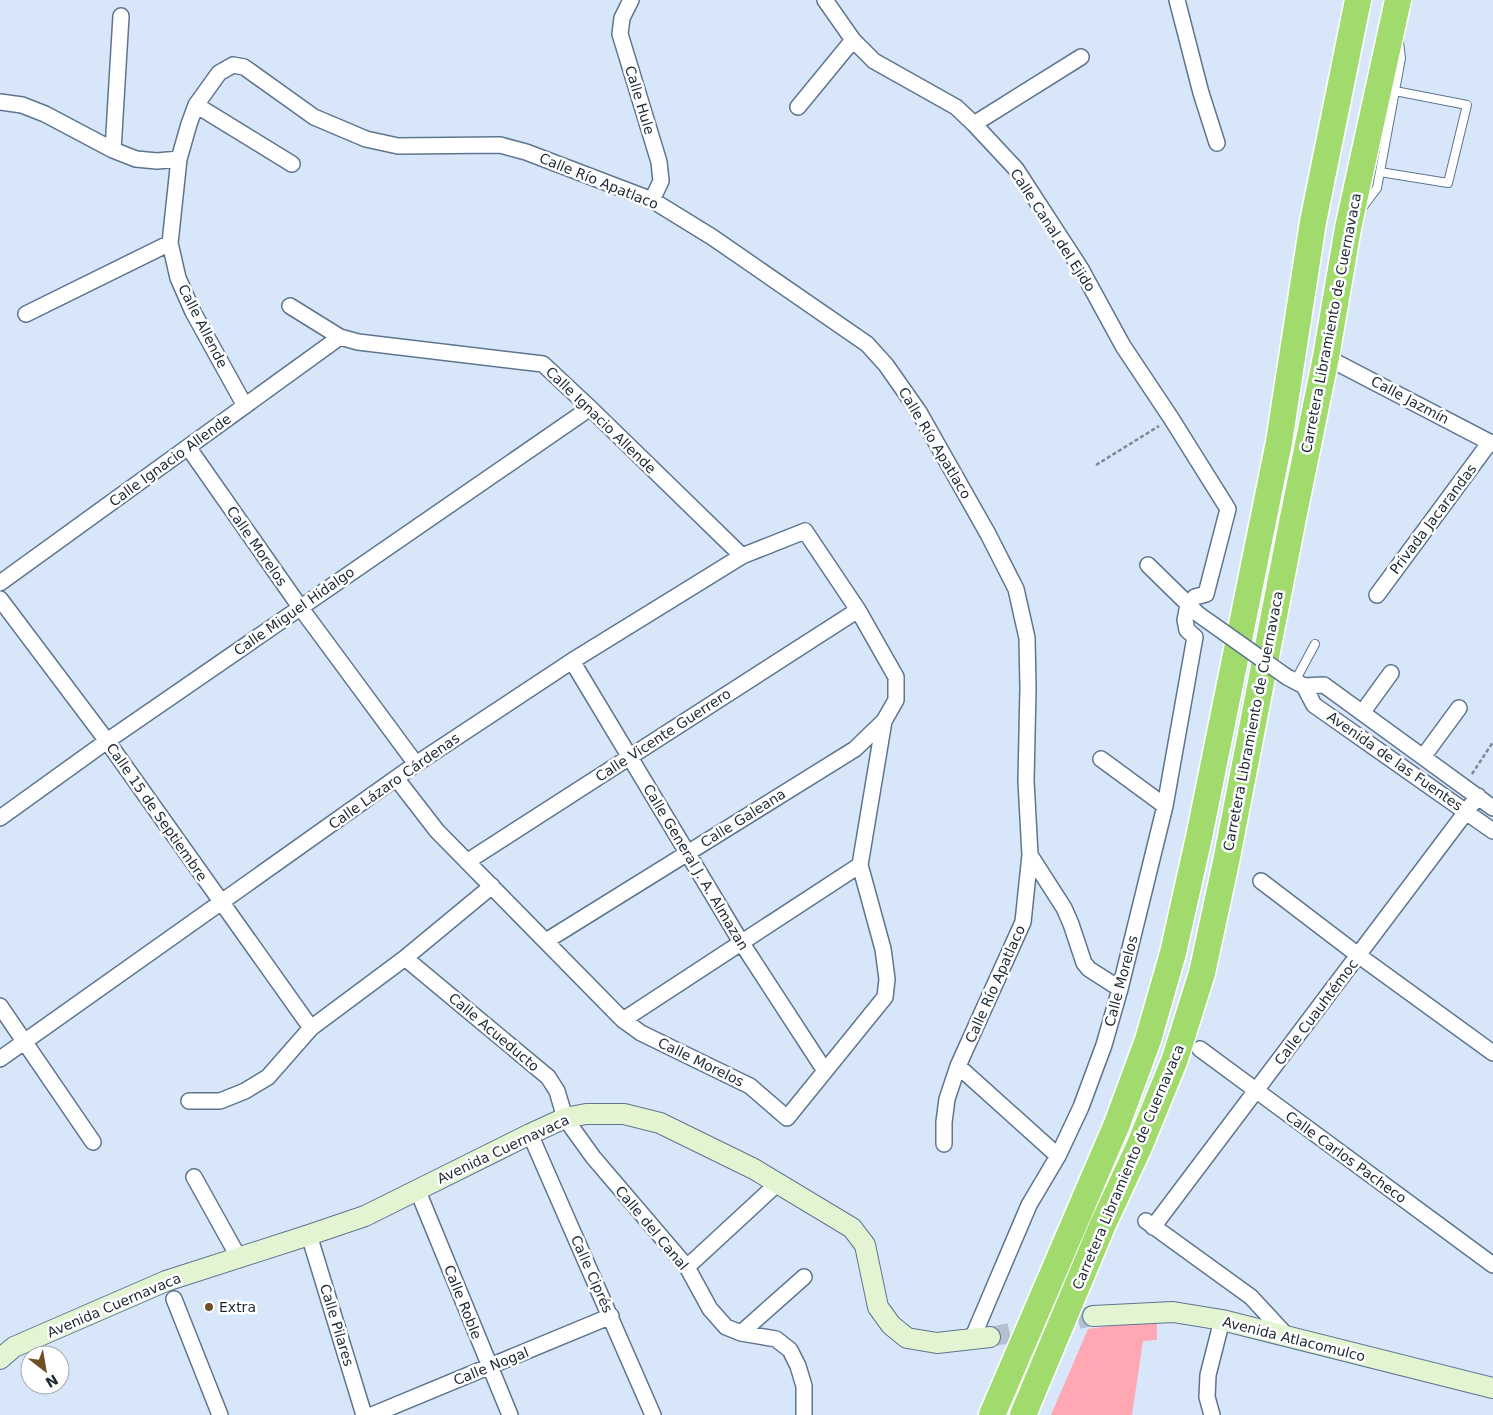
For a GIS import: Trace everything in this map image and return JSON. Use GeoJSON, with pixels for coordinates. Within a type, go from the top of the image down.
{"type":"FeatureCollection","features":[{"type":"Feature","properties":{"kind":"highway","name":"Carretera Libramiento de Cuernavaca"},"geometry":{"type":"LineString","coordinates":[[992,1415],[1117,1124],[1148,1040],[1174,953],[1278,442],[1313,222],[1358,0]]}},
{"type":"Feature","properties":{"kind":"highway","name":"Carretera Libramiento de Cuernavaca"},"geometry":{"type":"LineString","coordinates":[[1023,1415],[1103,1224],[1139,1147],[1176,1059],[1202,973],[1226,862],[1326,357],[1348,228],[1397,6]]}},
{"type":"Feature","properties":{"kind":"main road","name":"Avenida Cuernavaca"},"geometry":{"type":"LineString","coordinates":[[0,1359],[14,1347],[166,1280],[309,1236],[365,1216],[530,1134],[565,1118],[586,1114],[624,1114],[660,1123],[754,1169],[852,1228],[865,1245],[878,1307],[891,1325],[908,1338],[937,1343],[981,1338]]}},
{"type":"Feature","properties":{"kind":"main road","name":"Avenida Atlacomulco"},"geometry":{"type":"LineString","coordinates":[[1093,1316],[1172,1312],[1222,1320],[1493,1388]]}},
{"type":"Feature","properties":{"kind":"street","name":"Calle Hule"},"geometry":{"type":"LineString","coordinates":[[631,0],[622,18],[620,34],[659,162],[661,181],[652,200]]}},
{"type":"Feature","properties":{"kind":"street","name":"Calle Canal del Ejido"},"geometry":{"type":"LineString","coordinates":[[825,0],[853,40],[874,61],[956,107],[1016,169],[1081,269],[1123,346],[1228,509],[1206,594],[1195,597],[1193,610]]}},
{"type":"Feature","properties":{"kind":"street"},"geometry":{"type":"LineString","coordinates":[[1177,0],[1201,93],[1217,143]]}},
{"type":"Feature","properties":{"kind":"street"},"geometry":{"type":"LineString","coordinates":[[114,150],[121,16]]}},
{"type":"Feature","properties":{"kind":"street"},"geometry":{"type":"LineString","coordinates":[[798,107],[853,40]]}},
{"type":"Feature","properties":{"kind":"street"},"geometry":{"type":"LineString","coordinates":[[974,124],[1081,57]]}},
{"type":"Feature","properties":{"kind":"street","name":"Calle Río Apatlaco"},"geometry":{"type":"LineString","coordinates":[[196,106],[219,73],[233,65],[244,67],[314,117],[366,139],[398,146],[500,146],[526,152],[652,200],[712,237],[867,344],[886,365],[920,412],[988,534],[1016,589],[1027,638],[1026,781],[1030,855],[1023,922],[958,1066],[947,1099],[944,1144]]}},
{"type":"Feature","properties":{"kind":"street"},"geometry":{"type":"LineString","coordinates":[[0,102],[22,105],[45,114],[114,150],[136,159],[157,161],[179,159]]}},
{"type":"Feature","properties":{"kind":"street"},"geometry":{"type":"LineString","coordinates":[[26,314],[170,243],[179,159],[196,106],[292,164]]}},
{"type":"Feature","properties":{"kind":"street","name":"Calle Allende"},"geometry":{"type":"LineString","coordinates":[[170,243],[178,278],[193,312],[245,406]]}},
{"type":"Feature","properties":{"kind":"street","name":"Calle Ignacio Allende"},"geometry":{"type":"LineString","coordinates":[[290,306],[340,337],[358,342],[543,364],[742,556]]}},
{"type":"Feature","properties":{"kind":"street","name":"Calle Ignacio Allende"},"geometry":{"type":"LineString","coordinates":[[0,583],[340,337]]}},
{"type":"Feature","properties":{"kind":"street","name":"Calle Jazmín"},"geometry":{"type":"LineString","coordinates":[[1326,357],[1492,443]]}},
{"type":"Feature","properties":{"kind":"street","name":"Calle Miguel Hidalgo"},"geometry":{"type":"LineString","coordinates":[[0,818],[107,741],[590,408]]}},
{"type":"Feature","properties":{"kind":"street","name":"Privada Jacarandas"},"geometry":{"type":"LineString","coordinates":[[1376,595],[1492,443]]}},
{"type":"Feature","properties":{"kind":"street","name":"Calle Morelos"},"geometry":{"type":"LineString","coordinates":[[188,447],[300,607],[416,764]]}},
{"type":"Feature","properties":{"kind":"street","name":"Calle Lázaro Cárdenas"},"geometry":{"type":"LineString","coordinates":[[0,1059],[416,764],[572,661],[742,556],[805,531],[858,610]]}},
{"type":"Feature","properties":{"kind":"street"},"geometry":{"type":"LineString","coordinates":[[1148,565],[1193,610],[1295,681]]}},
{"type":"Feature","properties":{"kind":"street","name":"Calle 15 de Septiembre"},"geometry":{"type":"LineString","coordinates":[[0,599],[107,741],[312,1028]]}},
{"type":"Feature","properties":{"kind":"street"},"geometry":{"type":"LineString","coordinates":[[858,610],[896,677],[896,700],[884,721]]}},
{"type":"Feature","properties":{"kind":"street","name":"Calle Vicente Guerrero"},"geometry":{"type":"LineString","coordinates":[[468,861],[858,610]]}},
{"type":"Feature","properties":{"kind":"street","name":"Calle Morelos"},"geometry":{"type":"LineString","coordinates":[[981,1338],[1029,1205],[1058,1156],[1081,1107],[1104,1045],[1120,989],[1165,806],[1195,637],[1188,630],[1185,620],[1193,610]]}},
{"type":"Feature","properties":{"kind":"street","name":"Calle General J. A. Almazan"},"geometry":{"type":"LineString","coordinates":[[572,661],[741,942],[826,1071]]}},
{"type":"Feature","properties":{"kind":"street"},"geometry":{"type":"LineString","coordinates":[[1362,713],[1391,673]]}},
{"type":"Feature","properties":{"kind":"street","name":"Avenida de las Fuentes"},"geometry":{"type":"LineString","coordinates":[[1295,681],[1324,685],[1493,808]]}},
{"type":"Feature","properties":{"kind":"street","name":"Avenida de las Fuentes"},"geometry":{"type":"LineString","coordinates":[[1295,681],[1314,705],[1493,831]]}},
{"type":"Feature","properties":{"kind":"street"},"geometry":{"type":"LineString","coordinates":[[1424,757],[1459,708]]}},
{"type":"Feature","properties":{"kind":"street","name":"Calle Morelos"},"geometry":{"type":"LineString","coordinates":[[396,778],[437,831],[623,1020],[641,1034],[750,1086],[787,1118],[885,997],[887,979],[883,949],[860,865],[884,721]]}},
{"type":"Feature","properties":{"kind":"street","name":"Calle Galeana"},"geometry":{"type":"LineString","coordinates":[[546,941],[855,749],[884,721]]}},
{"type":"Feature","properties":{"kind":"street"},"geometry":{"type":"LineString","coordinates":[[1101,759],[1165,806]]}},
{"type":"Feature","properties":{"kind":"street","name":"Calle Cuauhtémoc"},"geometry":{"type":"LineString","coordinates":[[1288,1337],[1251,1297],[1150,1224],[1256,1091],[1478,796]]}},
{"type":"Feature","properties":{"kind":"street"},"geometry":{"type":"LineString","coordinates":[[1030,855],[1064,908],[1072,924],[1084,963],[1089,970],[1120,989]]}},
{"type":"Feature","properties":{"kind":"street"},"geometry":{"type":"LineString","coordinates":[[623,1020],[860,865]]}},
{"type":"Feature","properties":{"kind":"street"},"geometry":{"type":"LineString","coordinates":[[1261,881],[1358,955],[1493,1053]]}},
{"type":"Feature","properties":{"kind":"street"},"geometry":{"type":"LineString","coordinates":[[189,1101],[220,1101],[245,1091],[268,1076],[312,1028],[405,958],[492,886]]}},
{"type":"Feature","properties":{"kind":"street","name":"Calle Acueducto"},"geometry":{"type":"LineString","coordinates":[[405,958],[548,1077],[556,1091],[565,1118]]}},
{"type":"Feature","properties":{"kind":"street"},"geometry":{"type":"LineString","coordinates":[[0,1006],[94,1142]]}},
{"type":"Feature","properties":{"kind":"street","name":"Calle Carlos Pacheco"},"geometry":{"type":"LineString","coordinates":[[1200,1049],[1493,1265]]}},
{"type":"Feature","properties":{"kind":"street"},"geometry":{"type":"LineString","coordinates":[[958,1066],[1058,1156]]}},
{"type":"Feature","properties":{"kind":"street","name":"Calle del Canal"},"geometry":{"type":"LineString","coordinates":[[565,1118],[592,1157],[687,1267],[710,1309],[726,1327],[776,1339],[790,1350],[798,1366],[804,1386],[804,1415]]}},
{"type":"Feature","properties":{"kind":"street","name":"Calle Ciprés"},"geometry":{"type":"LineString","coordinates":[[530,1134],[653,1415]]}},
{"type":"Feature","properties":{"kind":"street"},"geometry":{"type":"LineString","coordinates":[[194,1177],[239,1258]]}},
{"type":"Feature","properties":{"kind":"street"},"geometry":{"type":"LineString","coordinates":[[687,1267],[778,1183]]}},
{"type":"Feature","properties":{"kind":"street","name":"Calle Roble"},"geometry":{"type":"LineString","coordinates":[[417,1189],[510,1415]]}},
{"type":"Feature","properties":{"kind":"street","name":"Calle Pilares"},"geometry":{"type":"LineString","coordinates":[[309,1236],[364,1415]]}},
{"type":"Feature","properties":{"kind":"street"},"geometry":{"type":"LineString","coordinates":[[741,1332],[804,1277]]}},
{"type":"Feature","properties":{"kind":"street"},"geometry":{"type":"LineString","coordinates":[[174,1299],[220,1415]]}},
{"type":"Feature","properties":{"kind":"street","name":"Calle Nogal"},"geometry":{"type":"LineString","coordinates":[[372,1415],[611,1316]]}},
{"type":"Feature","properties":{"kind":"street"},"geometry":{"type":"LineString","coordinates":[[1212,1415],[1207,1397],[1208,1374],[1222,1320]]}},
{"type":"Feature","properties":{"kind":"lane"},"geometry":{"type":"LineString","coordinates":[[1348,228],[1377,188],[1401,58],[1397,6]]}},
{"type":"Feature","properties":{"kind":"lane"},"geometry":{"type":"LineString","coordinates":[[1380,172],[1448,183],[1467,105],[1395,91]]}},
{"type":"Feature","properties":{"kind":"lane"},"geometry":{"type":"LineString","coordinates":[[1295,681],[1314,644]]}},
{"type":"Feature","properties":{"kind":"path"},"geometry":{"type":"LineString","coordinates":[[1096,465],[1171,418]]}},
{"type":"Feature","properties":{"kind":"path"},"geometry":{"type":"LineString","coordinates":[[1463,786],[1493,742]]}},
{"type":"Feature","properties":{"kind":"shaded area"},"geometry":{"type":"Polygon","coordinates":[[[1157,1319],[1157,1340],[1143,1341],[1132,1415],[1051,1415],[1088,1329],[1157,1319]]]}},
{"type":"Feature","properties":{"kind":"tunnel"},"geometry":{"type":"LineString","coordinates":[[990,1337],[1093,1316]]}},
{"type":"Feature","properties":{"kind":"place","name":"Extra"},"geometry":{"type":"Point","coordinates":[209,1307]}}]}
